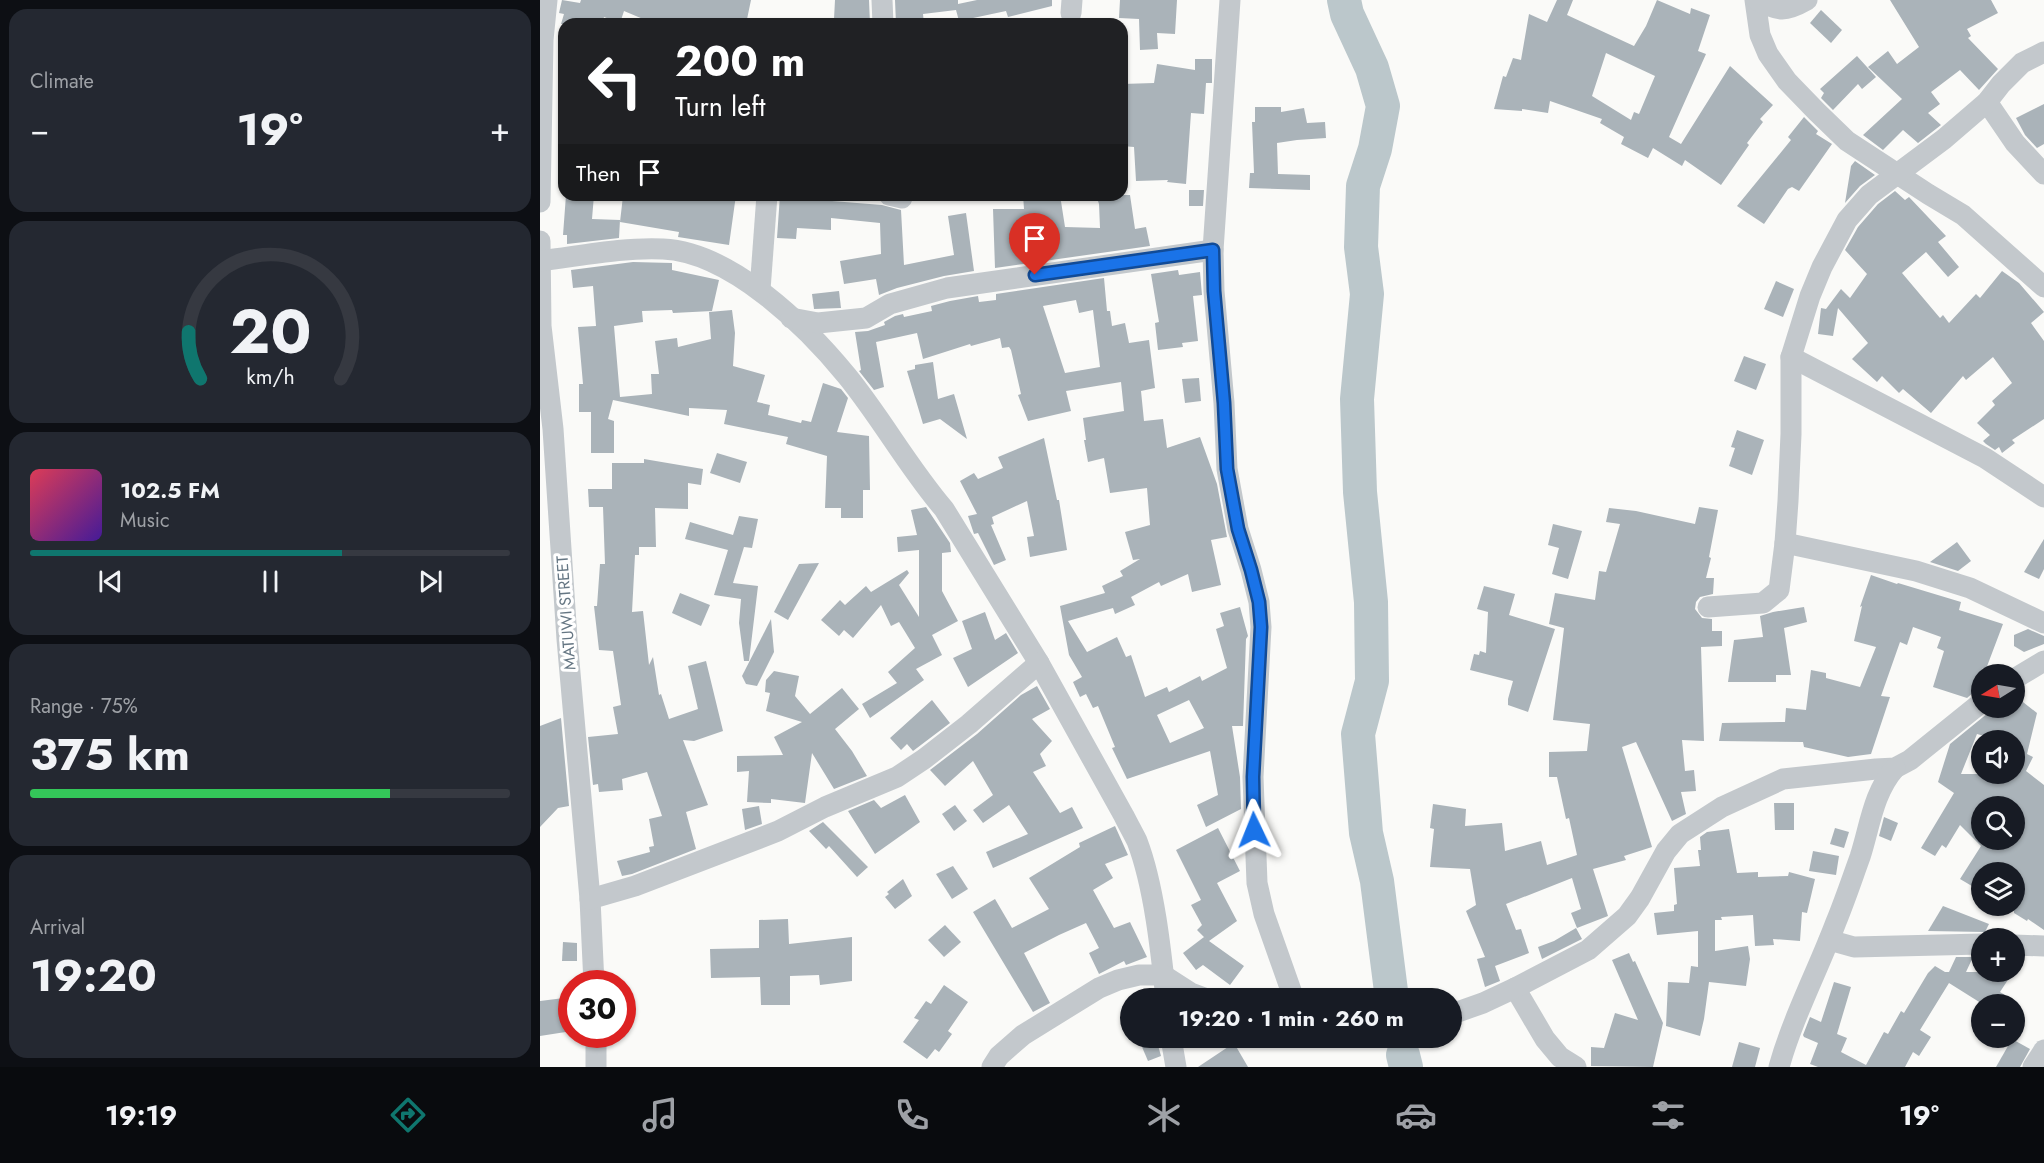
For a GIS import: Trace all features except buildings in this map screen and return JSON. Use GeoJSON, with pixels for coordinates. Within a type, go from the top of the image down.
{"type":"FeatureCollection","features":[{"type":"Feature","properties":{"kind":"street"},"geometry":{"type":"LineString","coordinates":[[540,202],[543,40],[547,0]]}},
{"type":"Feature","properties":{"kind":"street"},"geometry":{"type":"LineString","coordinates":[[882,0],[883,18]]}},
{"type":"Feature","properties":{"kind":"street"},"geometry":{"type":"LineString","coordinates":[[1230,0],[1213,250],[1214,291],[1224,403],[1227,469],[1238,529],[1259,602],[1261,627],[1253,777],[1257,883],[1264,914],[1290,988]]}},
{"type":"Feature","properties":{"kind":"street"},"geometry":{"type":"LineString","coordinates":[[1756,0],[1783,10],[1807,0]]}},
{"type":"Feature","properties":{"kind":"street"},"geometry":{"type":"LineString","coordinates":[[1756,0],[1760,35],[1768,54],[1787,81],[1847,141],[1963,215],[2044,287]]}},
{"type":"Feature","properties":{"kind":"street"},"geometry":{"type":"LineString","coordinates":[[1708,607],[1763,603],[1779,590],[1785,543],[1791,434],[1791,357],[1810,296],[1822,267],[1847,220],[1869,195],[1944,139],[1987,102],[2022,63],[2044,52]]}},
{"type":"Feature","properties":{"kind":"street"},"geometry":{"type":"LineString","coordinates":[[1987,102],[2015,143],[2044,174]]}},
{"type":"Feature","properties":{"kind":"street"},"geometry":{"type":"LineString","coordinates":[[760,290],[767,201]]}},
{"type":"Feature","properties":{"kind":"street","name":"MATUWI STREET"},"geometry":{"type":"LineString","coordinates":[[540,241],[544,384],[561,534],[567,639],[590,899],[593,970]]}},
{"type":"Feature","properties":{"kind":"street"},"geometry":{"type":"LineString","coordinates":[[540,261],[621,250],[665,249],[693,254],[722,267],[760,290],[791,318],[848,377],[944,509],[1040,663],[1137,842],[1153,906],[1165,988]]}},
{"type":"Feature","properties":{"kind":"street"},"geometry":{"type":"LineString","coordinates":[[791,318],[818,322],[866,318],[890,304],[946,288],[1213,250]]}},
{"type":"Feature","properties":{"kind":"street"},"geometry":{"type":"LineString","coordinates":[[1791,357],[1985,458],[2044,497]]}},
{"type":"Feature","properties":{"kind":"street"},"geometry":{"type":"LineString","coordinates":[[1785,543],[1916,571],[1970,588],[2044,623]]}},
{"type":"Feature","properties":{"kind":"street"},"geometry":{"type":"LineString","coordinates":[[2025,672],[2044,661]]}},
{"type":"Feature","properties":{"kind":"street"},"geometry":{"type":"LineString","coordinates":[[590,899],[635,886],[778,831],[825,807],[897,777],[969,724],[1040,663]]}},
{"type":"Feature","properties":{"kind":"street"},"geometry":{"type":"LineString","coordinates":[[1779,1067],[1787,1038],[1829,940],[1860,856],[1878,793],[1885,780],[1895,768],[1910,760],[1971,711]]}},
{"type":"Feature","properties":{"kind":"street"},"geometry":{"type":"LineString","coordinates":[[1462,1010],[1515,988],[1588,950],[1627,916],[1640,898],[1666,851],[1680,834],[1722,807],[1783,779],[1895,768]]}},
{"type":"Feature","properties":{"kind":"street"},"geometry":{"type":"LineString","coordinates":[[1829,940],[1854,947],[1971,944]]}},
{"type":"Feature","properties":{"kind":"street"},"geometry":{"type":"LineString","coordinates":[[2025,945],[2044,946]]}},
{"type":"Feature","properties":{"kind":"street"},"geometry":{"type":"LineString","coordinates":[[992,1067],[999,1056],[1023,1035],[1099,988],[1118,980],[1139,975],[1163,975],[1183,988]]}},
{"type":"Feature","properties":{"kind":"street"},"geometry":{"type":"LineString","coordinates":[[1515,988],[1545,1039],[1560,1057],[1576,1067]]}},
{"type":"Feature","properties":{"kind":"street"},"geometry":{"type":"LineString","coordinates":[[596,1048],[596,1067]]}},
{"type":"Feature","properties":{"kind":"street"},"geometry":{"type":"LineString","coordinates":[[1173,1048],[1176,1067]]}},
{"type":"Feature","properties":{"kind":"street"},"geometry":{"type":"LineString","coordinates":[[2033,1067],[2044,1050]]}},
{"type":"Feature","properties":{"kind":"waterway"},"geometry":{"type":"LineString","coordinates":[[1344,0],[1347,14],[1372,68],[1383,106],[1375,149],[1363,186],[1361,247],[1367,294],[1357,399],[1360,492],[1371,602],[1372,681],[1358,734],[1366,833],[1377,881],[1391,988]]}},
{"type":"Feature","properties":{"kind":"waterway"},"geometry":{"type":"LineString","coordinates":[[1403,1055],[1406,1067]]}},
{"type":"Feature","properties":{"kind":"route"},"geometry":{"type":"LineString","coordinates":[[1035,275],[1213,250],[1217,342],[1224,403],[1227,469],[1238,529],[1259,602],[1261,627],[1253,777],[1254,830]]}}]}
